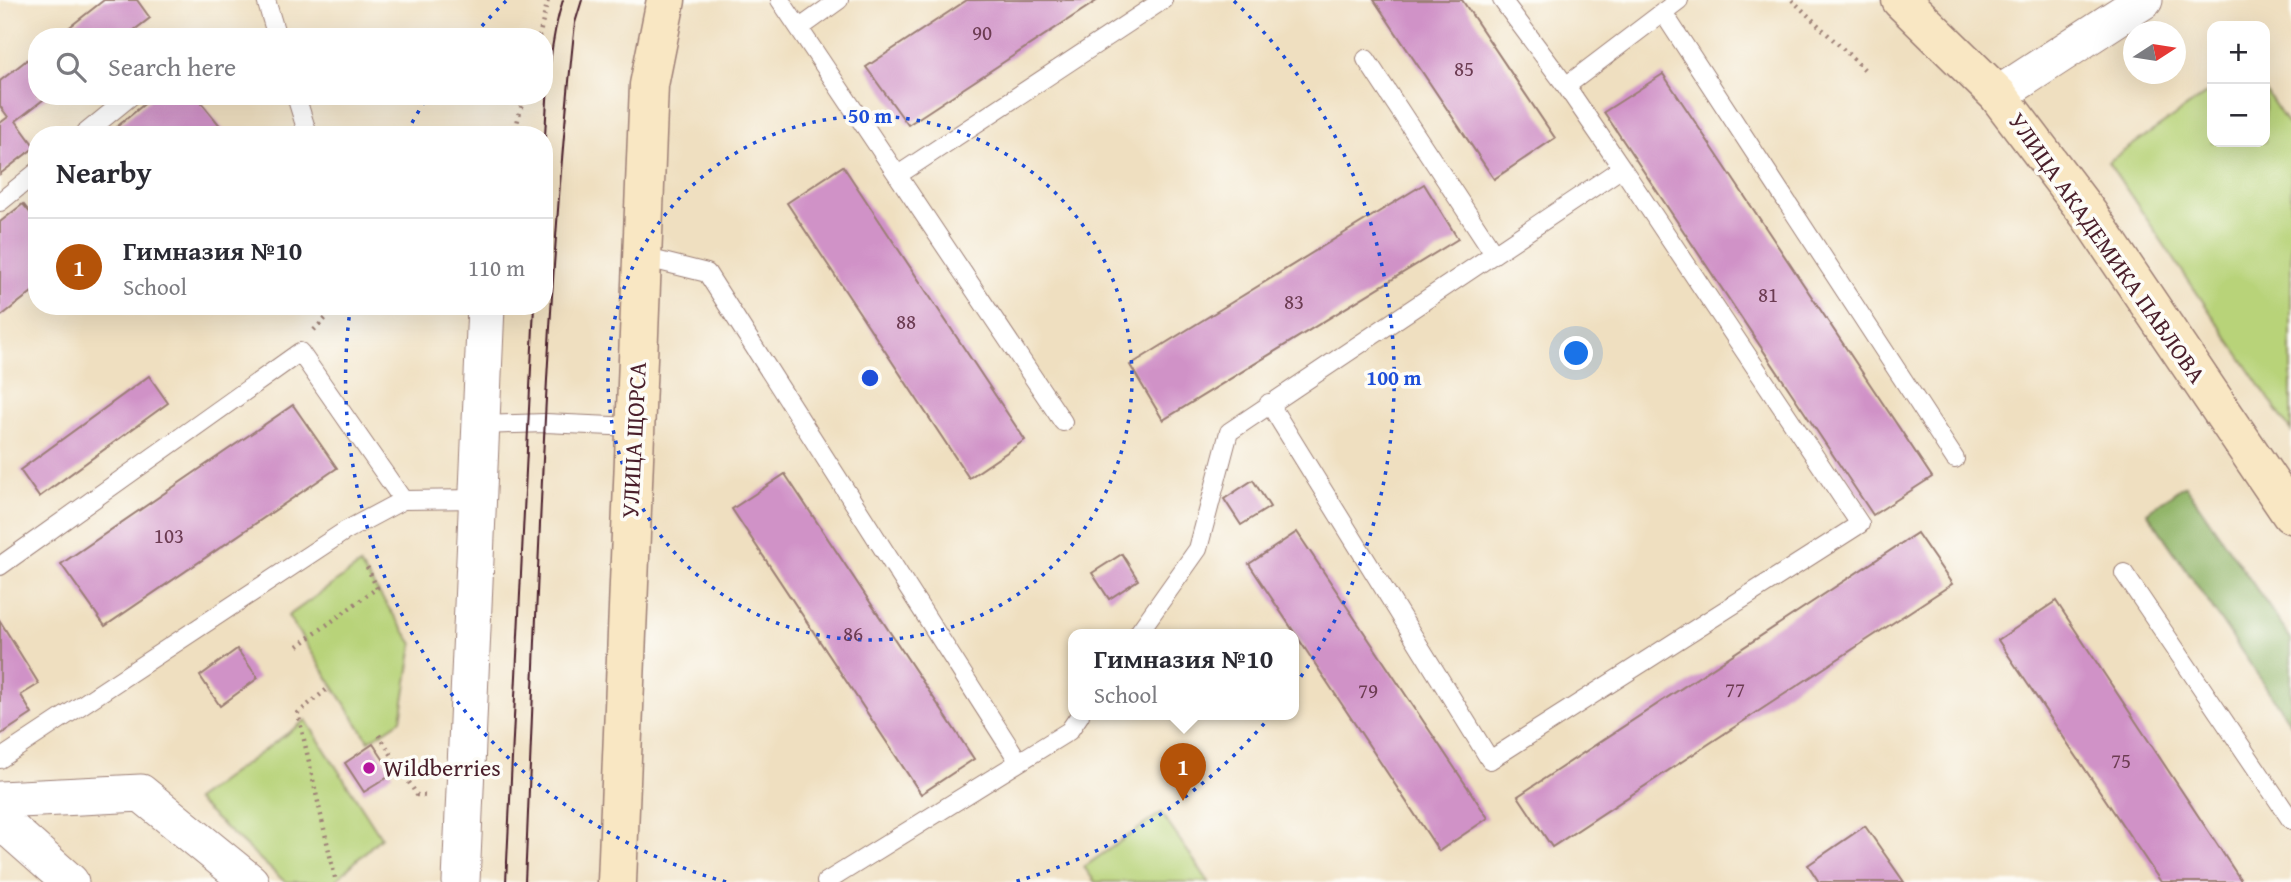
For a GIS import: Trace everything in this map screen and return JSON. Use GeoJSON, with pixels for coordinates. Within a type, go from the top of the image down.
{"type":"FeatureCollection","features":[{"type":"Feature","properties":{"kind":"main road","name":"УЛИЦА ЩОРСА"},"geometry":{"type":"LineString","coordinates":[[617,882],[649,85],[666,0]]}},
{"type":"Feature","properties":{"kind":"main road","name":"УЛИЦА АКАДЕМИКА ПАВЛОВА"},"geometry":{"type":"LineString","coordinates":[[1902,0],[1998,96],[2089,215],[2291,513]]}},
{"type":"Feature","properties":{"kind":"street"},"geometry":{"type":"LineString","coordinates":[[1998,96],[2125,5]]}},
{"type":"Feature","properties":{"kind":"street"},"geometry":{"type":"LineString","coordinates":[[461,882],[486,315]]}},
{"type":"Feature","properties":{"kind":"street"},"geometry":{"type":"LineString","coordinates":[[0,800],[141,793],[250,882]]}},
{"type":"Feature","properties":{"kind":"street"},"geometry":{"type":"LineString","coordinates":[[0,820],[70,882]]}},
{"type":"Feature","properties":{"kind":"lane"},"geometry":{"type":"LineString","coordinates":[[266,0],[274,28]]}},
{"type":"Feature","properties":{"kind":"lane"},"geometry":{"type":"LineString","coordinates":[[780,0],[1063,422]]}},
{"type":"Feature","properties":{"kind":"lane"},"geometry":{"type":"LineString","coordinates":[[800,28],[839,0]]}},
{"type":"Feature","properties":{"kind":"lane"},"geometry":{"type":"LineString","coordinates":[[898,175],[1163,0]]}},
{"type":"Feature","properties":{"kind":"lane"},"geometry":{"type":"LineString","coordinates":[[1269,403],[1490,760],[1860,524],[1566,86],[1502,0]]}},
{"type":"Feature","properties":{"kind":"lane"},"geometry":{"type":"LineString","coordinates":[[1566,86],[1679,0]]}},
{"type":"Feature","properties":{"kind":"lane"},"geometry":{"type":"LineString","coordinates":[[1664,14],[1955,459]]}},
{"type":"Feature","properties":{"kind":"lane"},"geometry":{"type":"LineString","coordinates":[[1366,59],[1493,253]]}},
{"type":"Feature","properties":{"kind":"lane"},"geometry":{"type":"LineString","coordinates":[[94,126],[120,105]]}},
{"type":"Feature","properties":{"kind":"lane"},"geometry":{"type":"LineString","coordinates":[[299,105],[305,126]]}},
{"type":"Feature","properties":{"kind":"lane"},"geometry":{"type":"LineString","coordinates":[[1141,629],[1198,549],[1229,432],[1622,168]]}},
{"type":"Feature","properties":{"kind":"lane"},"geometry":{"type":"LineString","coordinates":[[0,202],[28,179]]}},
{"type":"Feature","properties":{"kind":"lane"},"geometry":{"type":"LineString","coordinates":[[643,257],[707,273],[1019,762]]}},
{"type":"Feature","properties":{"kind":"lane"},"geometry":{"type":"LineString","coordinates":[[0,566],[300,352],[403,500]]}},
{"type":"Feature","properties":{"kind":"lane"},"geometry":{"type":"LineString","coordinates":[[482,425],[545,423],[634,427]]}},
{"type":"Feature","properties":{"kind":"lane"},"geometry":{"type":"LineString","coordinates":[[0,759],[345,531],[403,500],[478,499]]}},
{"type":"Feature","properties":{"kind":"lane"},"geometry":{"type":"LineString","coordinates":[[2123,573],[2291,820]]}},
{"type":"Feature","properties":{"kind":"lane"},"geometry":{"type":"LineString","coordinates":[[826,882],[1069,731],[1077,720]]}},
{"type":"Feature","properties":{"kind":"path"},"geometry":{"type":"LineString","coordinates":[[541,28],[548,0]]}},
{"type":"Feature","properties":{"kind":"path"},"geometry":{"type":"LineString","coordinates":[[1792,0],[1866,71]]}},
{"type":"Feature","properties":{"kind":"path"},"geometry":{"type":"LineString","coordinates":[[516,126],[522,105]]}},
{"type":"Feature","properties":{"kind":"path"},"geometry":{"type":"LineString","coordinates":[[298,646],[377,587],[367,567]]}},
{"type":"Feature","properties":{"kind":"path"},"geometry":{"type":"LineString","coordinates":[[326,690],[298,713],[336,882]]}},
{"type":"Feature","properties":{"kind":"path"},"geometry":{"type":"LineString","coordinates":[[379,735],[417,795],[429,796]]}},
{"type":"Feature","properties":{"kind":"green space"},"geometry":{"type":"Polygon","coordinates":[[[2207,93],[2207,147],[2270,147],[2270,98],[2291,129],[2291,431],[2108,162],[2207,93]]]}},
{"type":"Feature","properties":{"kind":"green space"},"geometry":{"type":"Polygon","coordinates":[[[2185,485],[2291,639],[2291,724],[2147,512],[2185,485]]]}},
{"type":"Feature","properties":{"kind":"green space"},"geometry":{"type":"Polygon","coordinates":[[[360,565],[413,644],[401,720],[369,741],[288,616],[360,565]]]}},
{"type":"Feature","properties":{"kind":"green space"},"geometry":{"type":"Polygon","coordinates":[[[306,720],[381,837],[334,882],[285,882],[195,800],[306,720]]]}},
{"type":"Feature","properties":{"kind":"green space"},"geometry":{"type":"Polygon","coordinates":[[[1161,813],[1209,882],[1095,882],[1084,867],[1161,813]]]}},
{"type":"Feature","properties":{"kind":"building"},"geometry":{"type":"Polygon","coordinates":[[[104,0],[137,0],[150,18],[137,28],[68,28],[104,0]]]}},
{"type":"Feature","properties":{"kind":"building"},"geometry":{"type":"Polygon","coordinates":[[[967,0],[1098,0],[908,125],[866,67],[967,0]]]}},
{"type":"Feature","properties":{"kind":"building"},"geometry":{"type":"Polygon","coordinates":[[[1374,0],[1462,0],[1555,138],[1494,179],[1374,0]]]}},
{"type":"Feature","properties":{"kind":"building"},"geometry":{"type":"Polygon","coordinates":[[[28,59],[28,105],[36,105],[16,121],[28,137],[28,152],[0,174],[0,123],[8,117],[0,106],[0,81],[28,59]]]}},
{"type":"Feature","properties":{"kind":"building"},"geometry":{"type":"Polygon","coordinates":[[[1663,74],[1932,477],[1873,515],[1604,112],[1663,74]]]}},
{"type":"Feature","properties":{"kind":"building"},"geometry":{"type":"Polygon","coordinates":[[[143,105],[203,105],[220,126],[118,126],[143,105]]]}},
{"type":"Feature","properties":{"kind":"building"},"geometry":{"type":"Polygon","coordinates":[[[843,166],[1025,440],[969,478],[787,203],[843,166]]]}},
{"type":"Feature","properties":{"kind":"building"},"geometry":{"type":"Polygon","coordinates":[[[1424,184],[1458,239],[1163,420],[1130,365],[1424,184]]]}},
{"type":"Feature","properties":{"kind":"building"},"geometry":{"type":"Polygon","coordinates":[[[23,204],[28,210],[28,295],[0,317],[0,222],[23,204]]]}},
{"type":"Feature","properties":{"kind":"building"},"geometry":{"type":"Polygon","coordinates":[[[149,376],[168,403],[39,497],[20,470],[149,376]]]}},
{"type":"Feature","properties":{"kind":"building"},"geometry":{"type":"Polygon","coordinates":[[[293,405],[337,468],[105,626],[61,564],[293,405]]]}},
{"type":"Feature","properties":{"kind":"building"},"geometry":{"type":"Polygon","coordinates":[[[785,474],[974,759],[921,794],[732,509],[785,474]]]}},
{"type":"Feature","properties":{"kind":"building"},"geometry":{"type":"Polygon","coordinates":[[[1253,480],[1270,507],[1241,525],[1224,499],[1253,480]]]}},
{"type":"Feature","properties":{"kind":"building"},"geometry":{"type":"Polygon","coordinates":[[[1297,532],[1488,818],[1439,851],[1299,640],[1299,629],[1292,629],[1249,564],[1297,532]]]}},
{"type":"Feature","properties":{"kind":"building"},"geometry":{"type":"Polygon","coordinates":[[[1917,533],[1952,584],[1552,847],[1518,796],[1917,533]]]}},
{"type":"Feature","properties":{"kind":"building"},"geometry":{"type":"Polygon","coordinates":[[[1122,554],[1138,580],[1109,599],[1092,573],[1122,554]]]}},
{"type":"Feature","properties":{"kind":"building"},"geometry":{"type":"Polygon","coordinates":[[[2056,601],[2242,882],[2161,882],[1998,640],[2056,601]]]}},
{"type":"Feature","properties":{"kind":"building"},"geometry":{"type":"Polygon","coordinates":[[[0,621],[39,684],[21,695],[32,714],[0,735],[0,621]]]}},
{"type":"Feature","properties":{"kind":"building"},"geometry":{"type":"Polygon","coordinates":[[[237,649],[258,678],[220,706],[200,676],[237,649]]]}},
{"type":"Feature","properties":{"kind":"building","name":"Wildberries"},"geometry":{"type":"Polygon","coordinates":[[[373,744],[393,774],[364,792],[345,763],[373,744]]]}},
{"type":"Feature","properties":{"kind":"building"},"geometry":{"type":"Polygon","coordinates":[[[1865,826],[1904,882],[1819,882],[1808,865],[1865,826]]]}},
{"type":"Feature","properties":{"kind":"tram line"},"geometry":{"type":"LineString","coordinates":[[553,44],[563,0]]}},
{"type":"Feature","properties":{"kind":"tram line"},"geometry":{"type":"LineString","coordinates":[[553,283],[564,130],[575,23],[582,0]]}},
{"type":"Feature","properties":{"kind":"tram line"},"geometry":{"type":"LineString","coordinates":[[546,126],[547,105]]}},
{"type":"Feature","properties":{"kind":"tram line"},"geometry":{"type":"LineString","coordinates":[[506,882],[534,315]]}},
{"type":"Feature","properties":{"kind":"tram line"},"geometry":{"type":"LineString","coordinates":[[525,882],[551,315]]}},
{"type":"Feature","properties":{"kind":"place","name":"Wildberries"},"geometry":{"type":"Point","coordinates":[369,768]}},
{"type":"Feature","properties":{"kind":"place","name":"Гимназия №10"},"geometry":{"type":"Point","coordinates":[1183,801]}}]}
